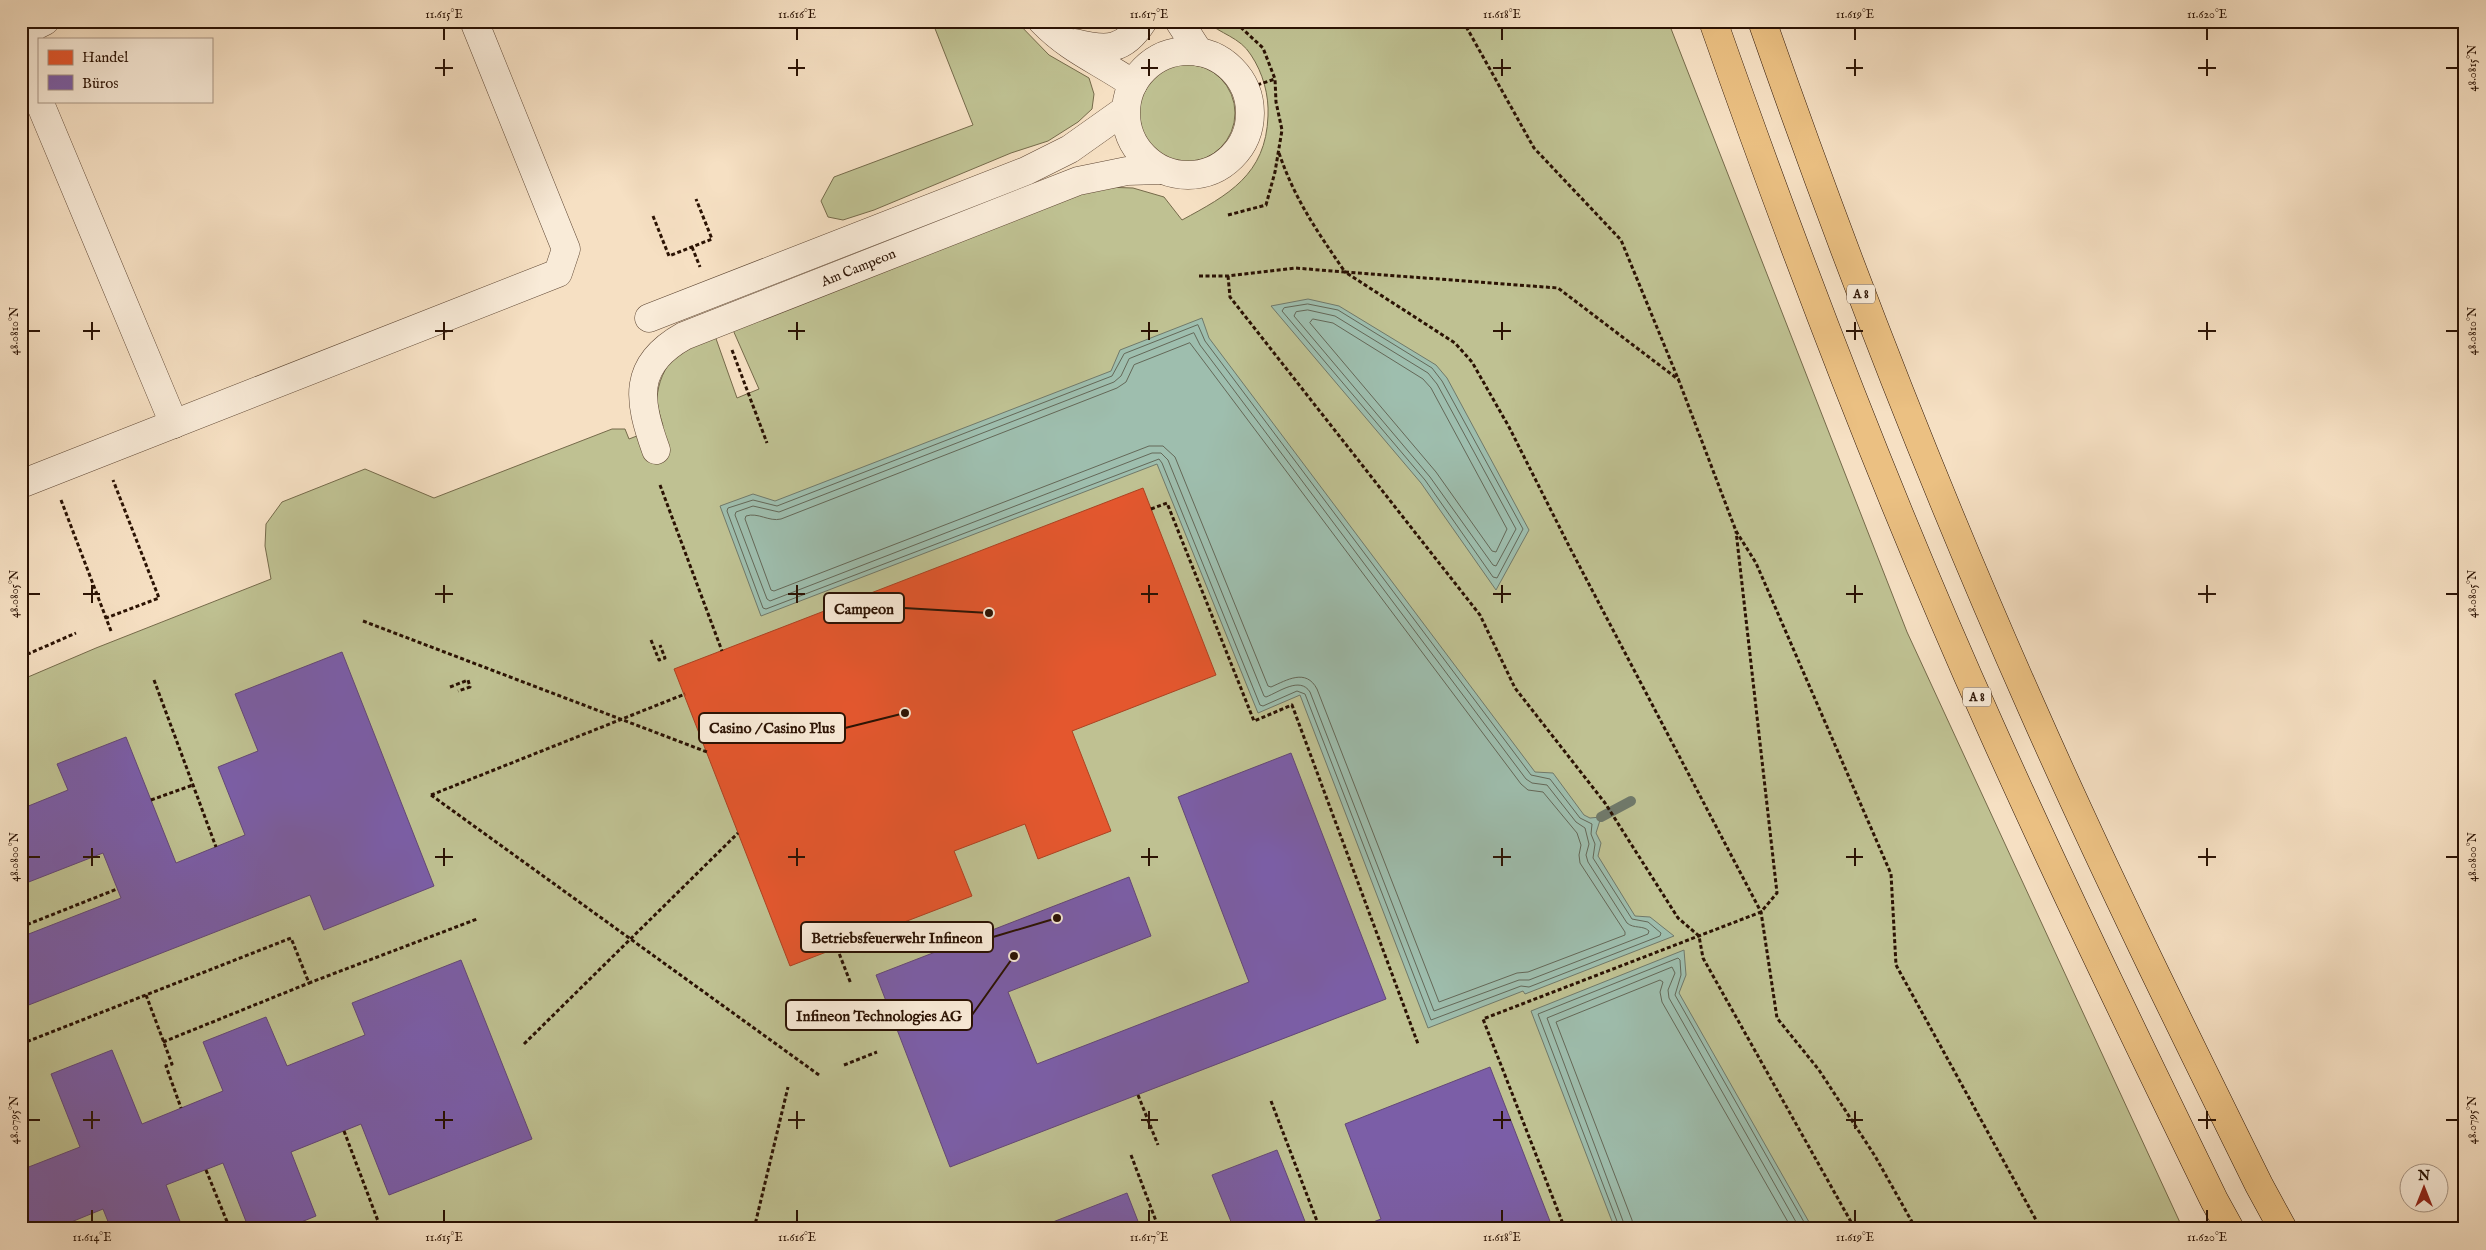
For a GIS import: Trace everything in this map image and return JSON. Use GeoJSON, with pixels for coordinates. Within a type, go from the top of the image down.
{"type":"FeatureCollection","features":[{"type":"Feature","properties":{"kind":"highway","name":"A 8"},"geometry":{"type":"LineString","coordinates":[[1713,21],[1758,150],[1837,358],[1926,577],[1990,726],[2080,921],[2214,1200],[2230,1229]]}},
{"type":"Feature","properties":{"kind":"highway","name":"A 8"},"geometry":{"type":"LineString","coordinates":[[1762,21],[1884,356],[2032,707],[2120,901],[2259,1185],[2283,1229]]}},
{"type":"Feature","properties":{"kind":"street"},"geometry":{"type":"LineString","coordinates":[[38,98],[31,81],[29,29],[45,21]]}},
{"type":"Feature","properties":{"kind":"street"},"geometry":{"type":"LineString","coordinates":[[21,484],[558,273],[566,249],[474,21]]}},
{"type":"Feature","properties":{"kind":"street"},"geometry":{"type":"LineString","coordinates":[[1051,30],[1096,48],[1117,47],[1133,37],[1144,21]]}},
{"type":"Feature","properties":{"kind":"street"},"geometry":{"type":"LineString","coordinates":[[1051,30],[1081,54],[1114,71],[1140,75],[1172,53],[1199,52],[1218,59],[1234,72],[1245,89],[1250,109],[1248,129],[1240,147],[1226,162],[1209,172],[1185,176],[1161,170],[1141,155],[1128,134],[1125,110],[1140,75],[1144,21]]}},
{"type":"Feature","properties":{"kind":"street"},"geometry":{"type":"LineString","coordinates":[[1179,21],[1199,52]]}},
{"type":"Feature","properties":{"kind":"street"},"geometry":{"type":"LineString","coordinates":[[39,102],[174,424]]}},
{"type":"Feature","properties":{"kind":"street","name":"Am Campeon"},"geometry":{"type":"LineString","coordinates":[[649,318],[1026,171],[1070,149],[1106,126],[1125,110]]}},
{"type":"Feature","properties":{"kind":"street","name":"Am Campeon"},"geometry":{"type":"LineString","coordinates":[[656,450],[643,406],[644,379],[654,359],[666,346],[678,339],[1078,181],[1127,171],[1161,170]]}},
{"type":"Feature","properties":{"kind":"path"},"geometry":{"type":"LineString","coordinates":[[1228,214],[1266,204],[1279,153],[1282,130],[1276,102],[1275,79],[1263,48],[1234,21]]}},
{"type":"Feature","properties":{"kind":"path"},"geometry":{"type":"LineString","coordinates":[[1463,21],[1534,148],[1622,240],[1679,381],[1736,531],[1756,563],[1890,874],[1896,965],[2041,1229]]}},
{"type":"Feature","properties":{"kind":"path"},"geometry":{"type":"LineString","coordinates":[[1245,89],[1275,79]]}},
{"type":"Feature","properties":{"kind":"path"},"geometry":{"type":"LineString","coordinates":[[1279,153],[1290,186],[1345,272],[1455,344],[1472,362],[1509,427],[1570,548],[1761,912],[1777,1018],[1819,1070],[1875,1156],[1916,1229]]}},
{"type":"Feature","properties":{"kind":"path"},"geometry":{"type":"LineString","coordinates":[[653,216],[670,256],[712,239],[696,199]]}},
{"type":"Feature","properties":{"kind":"path"},"geometry":{"type":"LineString","coordinates":[[1199,276],[1228,276],[1295,268],[1558,288],[1679,381]]}},
{"type":"Feature","properties":{"kind":"path"},"geometry":{"type":"LineString","coordinates":[[1228,276],[1230,297],[1480,616],[1515,688],[1604,803],[1678,918],[1699,936],[1703,958],[1856,1229]]}},
{"type":"Feature","properties":{"kind":"path"},"geometry":{"type":"LineString","coordinates":[[742,381],[767,443]]}},
{"type":"Feature","properties":{"kind":"path"},"geometry":{"type":"LineString","coordinates":[[102,453],[158,598],[106,618]]}},
{"type":"Feature","properties":{"kind":"path"},"geometry":{"type":"LineString","coordinates":[[51,473],[111,631]]}},
{"type":"Feature","properties":{"kind":"path"},"geometry":{"type":"LineString","coordinates":[[660,485],[722,651]]}},
{"type":"Feature","properties":{"kind":"path"},"geometry":{"type":"LineString","coordinates":[[1151,509],[1167,503],[1254,721],[1292,705],[1418,1044]]}},
{"type":"Feature","properties":{"kind":"path"},"geometry":{"type":"LineString","coordinates":[[1565,1229],[1483,1018],[1761,912],[1777,893],[1736,531]]}},
{"type":"Feature","properties":{"kind":"path"},"geometry":{"type":"LineString","coordinates":[[363,621],[707,752]]}},
{"type":"Feature","properties":{"kind":"path"},"geometry":{"type":"LineString","coordinates":[[21,656],[76,633]]}},
{"type":"Feature","properties":{"kind":"path"},"geometry":{"type":"LineString","coordinates":[[652,640],[659,660],[665,658],[660,646]]}},
{"type":"Feature","properties":{"kind":"path"},"geometry":{"type":"LineString","coordinates":[[154,680],[216,847]]}},
{"type":"Feature","properties":{"kind":"path"},"geometry":{"type":"LineString","coordinates":[[450,686],[468,680],[470,686],[458,691]]}},
{"type":"Feature","properties":{"kind":"path"},"geometry":{"type":"LineString","coordinates":[[685,694],[431,795],[819,1075]]}},
{"type":"Feature","properties":{"kind":"path"},"geometry":{"type":"LineString","coordinates":[[152,800],[193,785]]}},
{"type":"Feature","properties":{"kind":"path"},"geometry":{"type":"LineString","coordinates":[[524,1044],[738,833]]}},
{"type":"Feature","properties":{"kind":"path"},"geometry":{"type":"LineString","coordinates":[[21,926],[117,889]]}},
{"type":"Feature","properties":{"kind":"path"},"geometry":{"type":"LineString","coordinates":[[164,1042],[310,983],[477,919]]}},
{"type":"Feature","properties":{"kind":"path"},"geometry":{"type":"LineString","coordinates":[[21,1044],[292,938],[310,983]]}},
{"type":"Feature","properties":{"kind":"path"},"geometry":{"type":"LineString","coordinates":[[837,948],[851,984]]}},
{"type":"Feature","properties":{"kind":"path"},"geometry":{"type":"LineString","coordinates":[[146,995],[172,1064],[166,1066],[182,1108]]}},
{"type":"Feature","properties":{"kind":"path"},"geometry":{"type":"LineString","coordinates":[[844,1065],[878,1052]]}},
{"type":"Feature","properties":{"kind":"path"},"geometry":{"type":"LineString","coordinates":[[754,1229],[788,1087]]}},
{"type":"Feature","properties":{"kind":"path"},"geometry":{"type":"LineString","coordinates":[[1138,1095],[1158,1145]]}},
{"type":"Feature","properties":{"kind":"path"},"geometry":{"type":"LineString","coordinates":[[1271,1101],[1320,1229]]}},
{"type":"Feature","properties":{"kind":"path"},"geometry":{"type":"LineString","coordinates":[[344,1131],[381,1229]]}},
{"type":"Feature","properties":{"kind":"path"},"geometry":{"type":"LineString","coordinates":[[1131,1155],[1159,1229]]}},
{"type":"Feature","properties":{"kind":"path"},"geometry":{"type":"LineString","coordinates":[[206,1170],[230,1229]]}},
{"type":"Feature","properties":{"kind":"green space"},"geometry":{"type":"Polygon","coordinates":[[[932,21],[1016,21],[1049,55],[1089,78],[1094,94],[1092,109],[1078,122],[1048,141],[1011,153],[874,210],[843,220],[828,217],[821,201],[834,177],[973,125],[932,21]]]}},
{"type":"Feature","properties":{"kind":"green space"},"geometry":{"type":"Polygon","coordinates":[[[1073,21],[1123,21],[1098,29],[1085,27],[1073,21]]]}},
{"type":"Feature","properties":{"kind":"green space"},"geometry":{"type":"Polygon","coordinates":[[[1206,21],[1668,21],[1907,632],[2183,1229],[21,1229],[21,680],[96,648],[271,579],[265,546],[266,524],[282,502],[365,469],[434,498],[612,429],[625,429],[629,439],[663,426],[657,399],[662,376],[683,349],[714,333],[737,398],[759,389],[733,330],[1059,201],[1103,187],[1133,188],[1164,197],[1182,220],[1199,211],[1229,192],[1252,168],[1260,154],[1266,136],[1268,116],[1264,84],[1259,69],[1251,55],[1236,40],[1206,21]]]}},
{"type":"Feature","properties":{"kind":"green space"},"geometry":{"type":"Polygon","coordinates":[[[1186,64],[1205,67],[1221,78],[1232,94],[1235,113],[1232,132],[1221,148],[1205,159],[1186,162],[1167,159],[1151,148],[1140,132],[1137,113],[1140,94],[1151,78],[1167,67],[1186,64]]]}},
{"type":"Feature","properties":{"kind":"water"},"geometry":{"type":"Polygon","coordinates":[[[1308,299],[1339,306],[1436,365],[1447,378],[1529,530],[1496,590],[1421,483],[1271,306],[1308,299]]]}},
{"type":"Feature","properties":{"kind":"water"},"geometry":{"type":"Polygon","coordinates":[[[1202,318],[1209,338],[1535,772],[1553,773],[1584,815],[1590,818],[1601,817],[1596,833],[1601,843],[1598,856],[1635,916],[1650,917],[1674,936],[1525,994],[1523,991],[1428,1028],[1300,695],[1258,713],[1157,464],[761,616],[720,506],[753,494],[775,501],[1111,371],[1120,350],[1202,318]]]}},
{"type":"Feature","properties":{"kind":"water"},"geometry":{"type":"Polygon","coordinates":[[[1684,950],[1686,975],[1679,993],[1813,1229],[1615,1229],[1531,1011],[1684,950]]]}},
{"type":"Feature","properties":{"kind":"building: Handel"},"geometry":{"type":"Polygon","coordinates":[[[1143,488],[1216,675],[1072,731],[1111,831],[1038,859],[1025,824],[954,851],[972,896],[790,966],[674,669],[1143,488]]]}},
{"type":"Feature","properties":{"kind":"building: Büros"},"geometry":{"type":"Polygon","coordinates":[[[342,652],[434,886],[324,930],[310,895],[21,1008],[21,937],[121,898],[103,853],[21,885],[21,809],[68,790],[57,764],[126,737],[176,863],[245,835],[218,767],[258,751],[235,694],[342,652]]]}},
{"type":"Feature","properties":{"kind":"building: Büros"},"geometry":{"type":"Polygon","coordinates":[[[1291,753],[1386,999],[950,1167],[876,975],[1129,877],[1151,936],[1008,992],[1037,1064],[1249,982],[1178,797],[1291,753]]]}},
{"type":"Feature","properties":{"kind":"building: Büros"},"geometry":{"type":"Polygon","coordinates":[[[461,960],[532,1139],[389,1195],[361,1124],[291,1152],[316,1216],[284,1229],[249,1229],[223,1163],[166,1185],[183,1229],[111,1229],[103,1209],[54,1229],[21,1229],[21,1170],[80,1147],[51,1074],[112,1050],[142,1124],[223,1091],[203,1042],[266,1017],[287,1066],[365,1035],[352,1003],[461,960]]]}},
{"type":"Feature","properties":{"kind":"building: Büros"},"geometry":{"type":"Polygon","coordinates":[[[1490,1067],[1553,1229],[1355,1229],[1381,1219],[1345,1124],[1490,1067]]]}},
{"type":"Feature","properties":{"kind":"building: Büros"},"geometry":{"type":"Polygon","coordinates":[[[1277,1150],[1308,1229],[1234,1229],[1212,1175],[1277,1150]]]}},
{"type":"Feature","properties":{"kind":"building: Büros"},"geometry":{"type":"Polygon","coordinates":[[[1127,1193],[1141,1229],[1035,1229],[1127,1193]]]}},
{"type":"Feature","properties":{"kind":"waterway"},"geometry":{"type":"LineString","coordinates":[[1601,817],[1631,801]]}},
{"type":"Feature","properties":{"kind":"place","name":"Campeon"},"geometry":{"type":"Point","coordinates":[989,613]}},
{"type":"Feature","properties":{"kind":"place","name":"Casino / Casino Plus"},"geometry":{"type":"Point","coordinates":[905,713]}},
{"type":"Feature","properties":{"kind":"place","name":"Betriebsfeuerwehr Infineon"},"geometry":{"type":"Point","coordinates":[1057,918]}},
{"type":"Feature","properties":{"kind":"place","name":"Infineon Technologies AG"},"geometry":{"type":"Point","coordinates":[1014,956]}}]}
